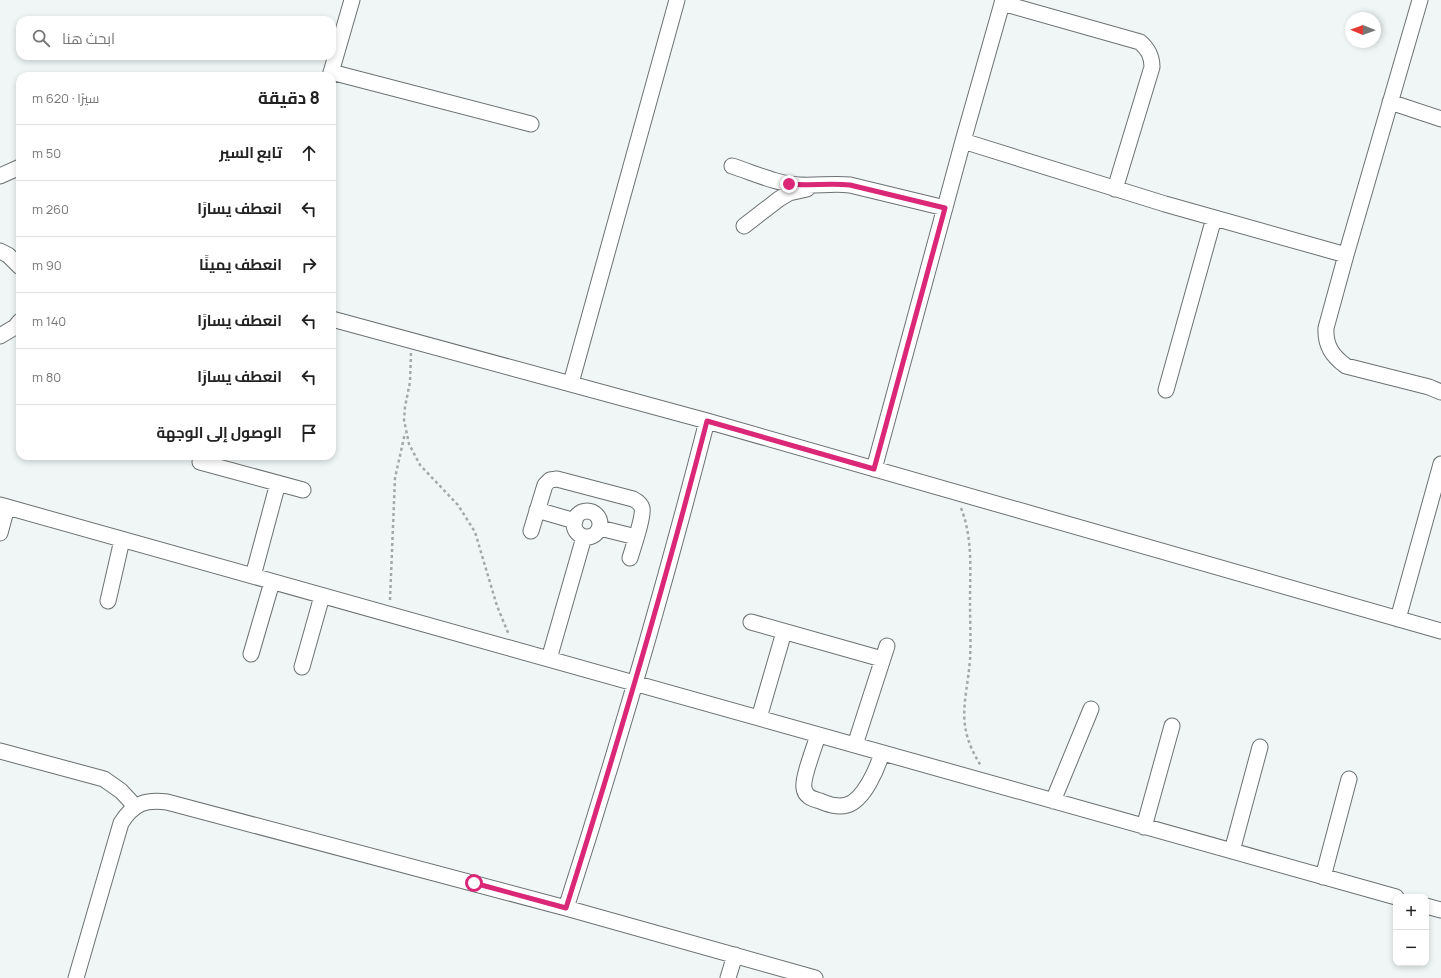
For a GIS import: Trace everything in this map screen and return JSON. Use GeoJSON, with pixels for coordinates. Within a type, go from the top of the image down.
{"type":"FeatureCollection","features":[{"type":"Feature","properties":{"kind":"street"},"geometry":{"type":"LineString","coordinates":[[336,56],[352,0]]}},
{"type":"Feature","properties":{"kind":"street"},"geometry":{"type":"LineString","coordinates":[[571,383],[677,0]]}},
{"type":"Feature","properties":{"kind":"street"},"geometry":{"type":"LineString","coordinates":[[1420,0],[1346,255],[1326,328],[1326,337],[1332,354],[1338,361],[1350,367],[1429,387],[1441,392]]}},
{"type":"Feature","properties":{"kind":"street"},"geometry":{"type":"LineString","coordinates":[[874,469],[1002,2],[1140,42],[1149,53],[1152,60],[1152,67],[1115,189]]}},
{"type":"Feature","properties":{"kind":"street"},"geometry":{"type":"LineString","coordinates":[[332,72],[335,60]]}},
{"type":"Feature","properties":{"kind":"street"},"geometry":{"type":"LineString","coordinates":[[336,75],[531,124]]}},
{"type":"Feature","properties":{"kind":"street"},"geometry":{"type":"LineString","coordinates":[[1390,102],[1441,119]]}},
{"type":"Feature","properties":{"kind":"street"},"geometry":{"type":"LineString","coordinates":[[963,141],[1115,189],[1346,255]]}},
{"type":"Feature","properties":{"kind":"street"},"geometry":{"type":"LineString","coordinates":[[732,166],[789,184],[850,185],[945,208]]}},
{"type":"Feature","properties":{"kind":"street"},"geometry":{"type":"LineString","coordinates":[[0,176],[16,169]]}},
{"type":"Feature","properties":{"kind":"street"},"geometry":{"type":"LineString","coordinates":[[744,226],[784,196],[823,184]]}},
{"type":"Feature","properties":{"kind":"street"},"geometry":{"type":"LineString","coordinates":[[1166,390],[1214,218]]}},
{"type":"Feature","properties":{"kind":"street"},"geometry":{"type":"LineString","coordinates":[[0,251],[8,255],[16,263]]}},
{"type":"Feature","properties":{"kind":"street"},"geometry":{"type":"LineString","coordinates":[[336,320],[707,421],[1441,631]]}},
{"type":"Feature","properties":{"kind":"street"},"geometry":{"type":"LineString","coordinates":[[0,336],[16,326]]}},
{"type":"Feature","properties":{"kind":"street"},"geometry":{"type":"LineString","coordinates":[[566,908],[635,684],[707,421]]}},
{"type":"Feature","properties":{"kind":"street"},"geometry":{"type":"LineString","coordinates":[[200,462],[303,490]]}},
{"type":"Feature","properties":{"kind":"street"},"geometry":{"type":"LineString","coordinates":[[1398,619],[1441,464]]}},
{"type":"Feature","properties":{"kind":"street"},"geometry":{"type":"LineString","coordinates":[[531,531],[545,485],[550,480],[557,479],[633,500],[640,504],[642,512],[630,558]]}},
{"type":"Feature","properties":{"kind":"street"},"geometry":{"type":"LineString","coordinates":[[253,576],[278,483]]}},
{"type":"Feature","properties":{"kind":"street"},"geometry":{"type":"LineString","coordinates":[[591,512],[597,490]]}},
{"type":"Feature","properties":{"kind":"street"},"geometry":{"type":"LineString","coordinates":[[0,533],[4,506],[1393,896]]}},
{"type":"Feature","properties":{"kind":"street"},"geometry":{"type":"LineString","coordinates":[[537,510],[575,521]]}},
{"type":"Feature","properties":{"kind":"street"},"geometry":{"type":"LineString","coordinates":[[583,512],[591,512],[597,516],[600,528],[595,534],[588,537],[577,532],[575,521],[583,512]]}},
{"type":"Feature","properties":{"kind":"street"},"geometry":{"type":"LineString","coordinates":[[600,528],[636,537]]}},
{"type":"Feature","properties":{"kind":"street"},"geometry":{"type":"LineString","coordinates":[[549,659],[584,536]]}},
{"type":"Feature","properties":{"kind":"street"},"geometry":{"type":"LineString","coordinates":[[108,601],[122,540]]}},
{"type":"Feature","properties":{"kind":"street"},"geometry":{"type":"LineString","coordinates":[[251,654],[272,582]]}},
{"type":"Feature","properties":{"kind":"street"},"geometry":{"type":"LineString","coordinates":[[302,667],[322,596]]}},
{"type":"Feature","properties":{"kind":"street"},"geometry":{"type":"LineString","coordinates":[[751,622],[784,632],[884,652],[855,745]]}},
{"type":"Feature","properties":{"kind":"street"},"geometry":{"type":"LineString","coordinates":[[759,718],[784,632]]}},
{"type":"Feature","properties":{"kind":"street"},"geometry":{"type":"LineString","coordinates":[[1053,801],[1091,710]]}},
{"type":"Feature","properties":{"kind":"street"},"geometry":{"type":"LineString","coordinates":[[1144,827],[1172,726]]}},
{"type":"Feature","properties":{"kind":"street"},"geometry":{"type":"LineString","coordinates":[[818,735],[804,780],[804,790],[809,797],[833,805],[846,805],[858,798],[874,774],[882,753]]}},
{"type":"Feature","properties":{"kind":"street"},"geometry":{"type":"LineString","coordinates":[[1232,851],[1260,747]]}},
{"type":"Feature","properties":{"kind":"street"},"geometry":{"type":"LineString","coordinates":[[0,751],[104,779],[121,791],[135,806]]}},
{"type":"Feature","properties":{"kind":"street"},"geometry":{"type":"LineString","coordinates":[[1323,877],[1349,779]]}},
{"type":"Feature","properties":{"kind":"street"},"geometry":{"type":"LineString","coordinates":[[76,978],[121,823],[135,806],[145,802],[156,801],[167,802],[566,908],[815,978]]}},
{"type":"Feature","properties":{"kind":"street"},"geometry":{"type":"LineString","coordinates":[[1429,907],[1441,910]]}},
{"type":"Feature","properties":{"kind":"street"},"geometry":{"type":"LineString","coordinates":[[728,978],[734,955]]}},
{"type":"Feature","properties":{"kind":"path"},"geometry":{"type":"LineString","coordinates":[[410,340],[411,368],[405,408],[406,432],[409,444],[420,465],[458,505],[475,532],[497,606],[515,650]]}},
{"type":"Feature","properties":{"kind":"path"},"geometry":{"type":"LineString","coordinates":[[390,615],[395,478],[406,432]]}},
{"type":"Feature","properties":{"kind":"path"},"geometry":{"type":"LineString","coordinates":[[954,491],[964,514],[970,551],[970,658],[964,709],[964,724],[967,739],[973,753],[986,772]]}},
{"type":"Feature","properties":{"kind":"route"},"geometry":{"type":"LineString","coordinates":[[474,883],[566,908],[597,812],[635,684],[707,421],[874,469],[945,208],[863,187],[837,184],[789,184]]}}]}
